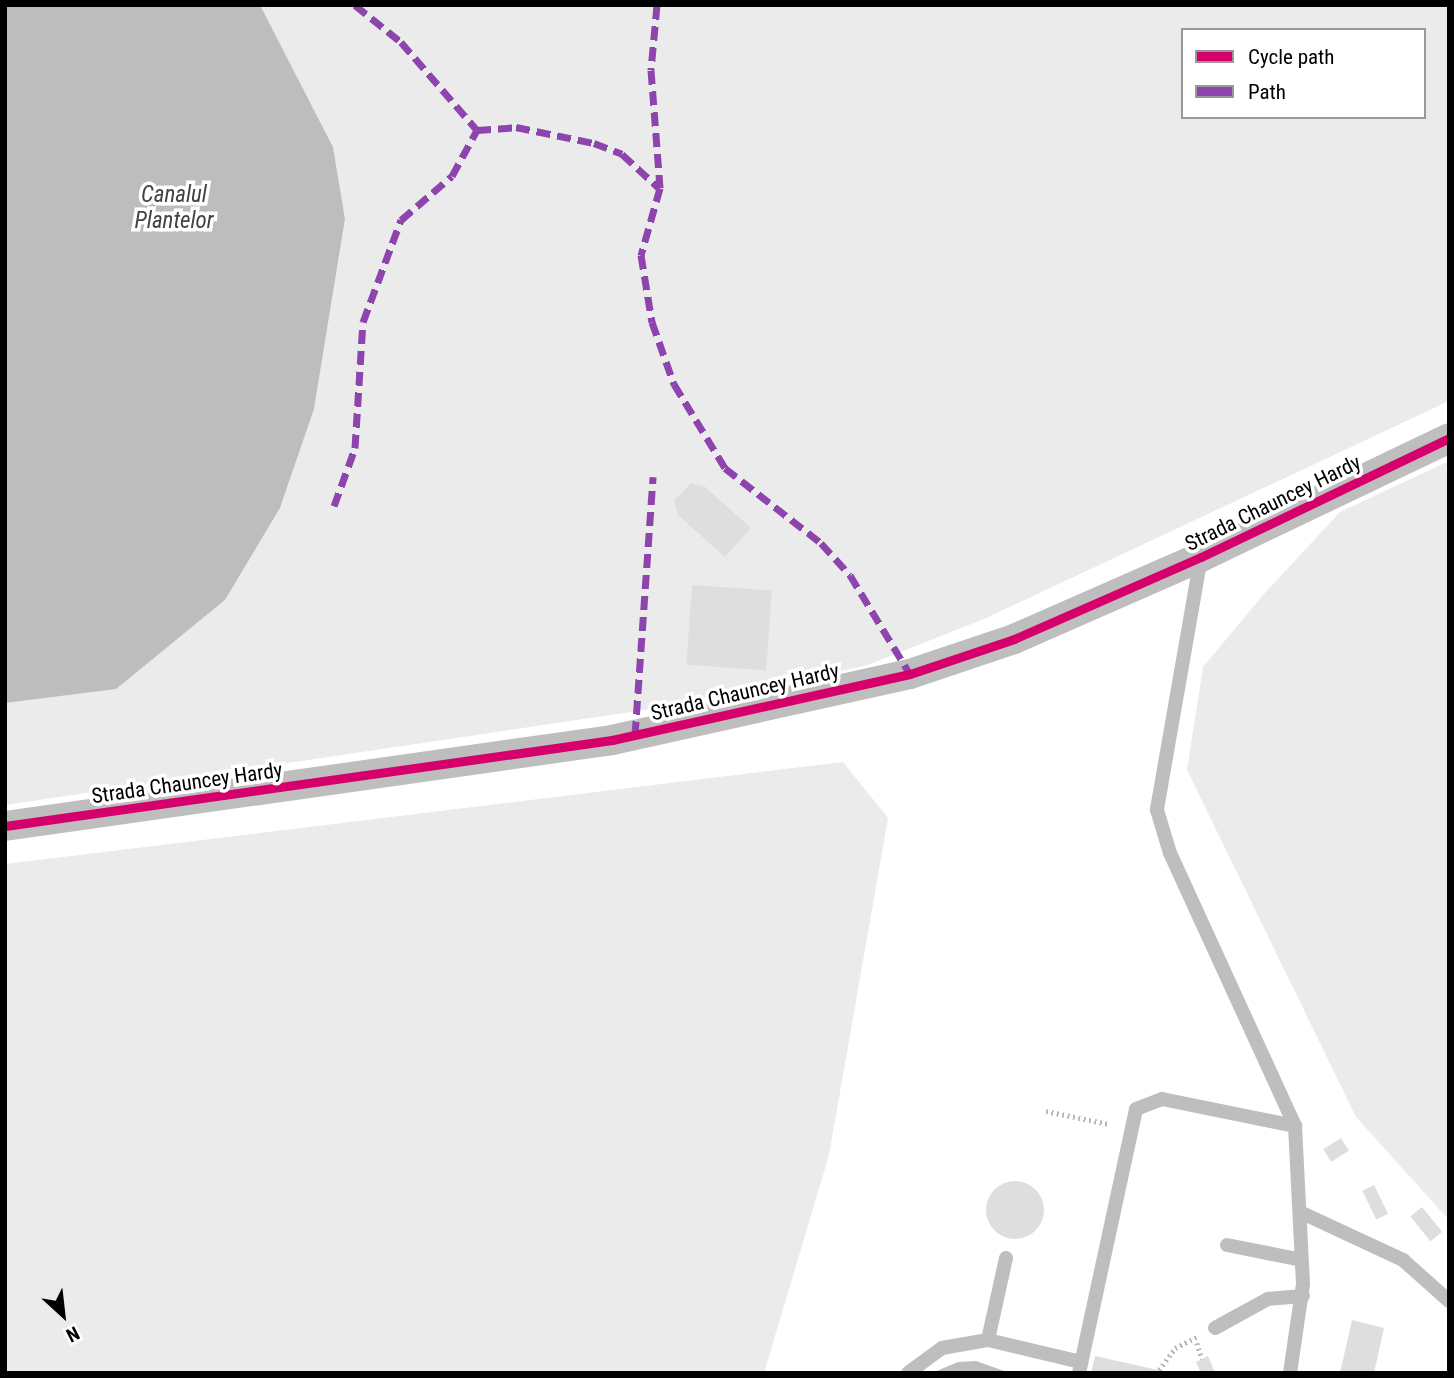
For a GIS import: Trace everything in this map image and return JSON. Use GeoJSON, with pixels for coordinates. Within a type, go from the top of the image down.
{"type":"FeatureCollection","features":[{"type":"Feature","properties":{"kind":"street","name":"Strada Chauncey Hardy"},"geometry":{"type":"LineString","coordinates":[[5,826],[612,740],[897,677],[1014,639],[1201,557],[1449,438]]}},
{"type":"Feature","properties":{"kind":"lane"},"geometry":{"type":"LineString","coordinates":[[1201,557],[1157,810],[1170,853],[1295,1126],[1303,1296],[1290,1373]]}},
{"type":"Feature","properties":{"kind":"lane"},"geometry":{"type":"LineString","coordinates":[[908,1373],[942,1348],[988,1340],[1080,1368],[1136,1109],[1162,1099],[1295,1126]]}},
{"type":"Feature","properties":{"kind":"lane"},"geometry":{"type":"LineString","coordinates":[[1300,1212],[1403,1260],[1449,1301]]}},
{"type":"Feature","properties":{"kind":"lane"},"geometry":{"type":"LineString","coordinates":[[1227,1245],[1302,1260]]}},
{"type":"Feature","properties":{"kind":"lane"},"geometry":{"type":"LineString","coordinates":[[988,1340],[1006,1258]]}},
{"type":"Feature","properties":{"kind":"lane"},"geometry":{"type":"LineString","coordinates":[[1215,1328],[1268,1299],[1303,1296]]}},
{"type":"Feature","properties":{"kind":"path"},"geometry":{"type":"LineString","coordinates":[[1046,1111],[1131,1128]]}},
{"type":"Feature","properties":{"kind":"path"},"geometry":{"type":"LineString","coordinates":[[1158,1370],[1175,1348],[1215,1328]]}},
{"type":"Feature","properties":{"kind":"path"},"geometry":{"type":"LineString","coordinates":[[1195,1338],[1202,1359]]}},
{"type":"Feature","properties":{"kind":"shaded area"},"geometry":{"type":"Polygon","coordinates":[[[260,5],[1449,5],[1449,401],[984,619],[865,666],[651,709],[5,805],[5,703],[116,688],[225,600],[280,508],[314,409],[345,219],[333,147],[260,5]]]}},
{"type":"Feature","properties":{"kind":"shaded area"},"geometry":{"type":"Polygon","coordinates":[[[1449,461],[1449,1220],[1356,1117],[1187,770],[1203,667],[1263,595],[1340,512],[1449,461]]]}},
{"type":"Feature","properties":{"kind":"shaded area"},"geometry":{"type":"Polygon","coordinates":[[[843,762],[888,818],[829,1155],[764,1373],[5,1373],[5,864],[843,762]]]}},
{"type":"Feature","properties":{"kind":"water","name":"Canalul Plantelor"},"geometry":{"type":"Polygon","coordinates":[[[5,5],[260,5],[333,147],[345,219],[314,409],[280,508],[225,600],[116,689],[5,703],[5,5]]]}},
{"type":"Feature","properties":{"kind":"water"},"geometry":{"type":"Polygon","coordinates":[[[976,1361],[1010,1373],[932,1373],[958,1362],[976,1361]]]}},
{"type":"Feature","properties":{"kind":"building"},"geometry":{"type":"Polygon","coordinates":[[[691,483],[704,486],[751,528],[725,557],[678,515],[674,501],[691,483]]]}},
{"type":"Feature","properties":{"kind":"building"},"geometry":{"type":"Polygon","coordinates":[[[692,585],[772,591],[766,670],[686,665],[692,585]]]}},
{"type":"Feature","properties":{"kind":"building"},"geometry":{"type":"Polygon","coordinates":[[[1341,1138],[1349,1151],[1331,1162],[1323,1149],[1341,1138]]]}},
{"type":"Feature","properties":{"kind":"building"},"geometry":{"type":"Polygon","coordinates":[[[1009,1181],[1021,1181],[1036,1189],[1044,1204],[1044,1216],[1036,1231],[1021,1239],[1009,1239],[994,1231],[986,1216],[986,1204],[994,1189],[1009,1181]]]}},
{"type":"Feature","properties":{"kind":"building"},"geometry":{"type":"Polygon","coordinates":[[[1374,1185],[1388,1214],[1376,1219],[1362,1191],[1374,1185]]]}},
{"type":"Feature","properties":{"kind":"building"},"geometry":{"type":"Polygon","coordinates":[[[1422,1207],[1442,1232],[1430,1241],[1410,1216],[1422,1207]]]}},
{"type":"Feature","properties":{"kind":"building"},"geometry":{"type":"Polygon","coordinates":[[[1352,1320],[1384,1328],[1374,1373],[1340,1373],[1352,1320]]]}},
{"type":"Feature","properties":{"kind":"building"},"geometry":{"type":"Polygon","coordinates":[[[1095,1356],[1167,1372],[1167,1373],[1091,1373],[1095,1356]]]}},
{"type":"Feature","properties":{"kind":"building"},"geometry":{"type":"Polygon","coordinates":[[[1208,1356],[1215,1373],[1201,1373],[1196,1362],[1208,1356]]]}},
{"type":"Feature","properties":{"kind":"marked path"},"geometry":{"type":"LineString","coordinates":[[355,5],[401,42],[477,130],[516,127],[594,143],[622,154],[659,188]]}},
{"type":"Feature","properties":{"kind":"marked path"},"geometry":{"type":"LineString","coordinates":[[657,5],[651,70],[660,188],[641,255],[652,322],[674,384],[725,468],[821,543],[850,575],[910,674]]}},
{"type":"Feature","properties":{"kind":"marked path"},"geometry":{"type":"LineString","coordinates":[[334,506],[355,448],[363,322],[401,220],[452,176],[477,130]]}},
{"type":"Feature","properties":{"kind":"marked path"},"geometry":{"type":"LineString","coordinates":[[635,735],[653,477]]}},
{"type":"Feature","properties":{"kind":"cycle path"},"geometry":{"type":"LineString","coordinates":[[5,826],[612,740],[910,674],[1014,639],[1201,557],[1449,438]]}}]}
